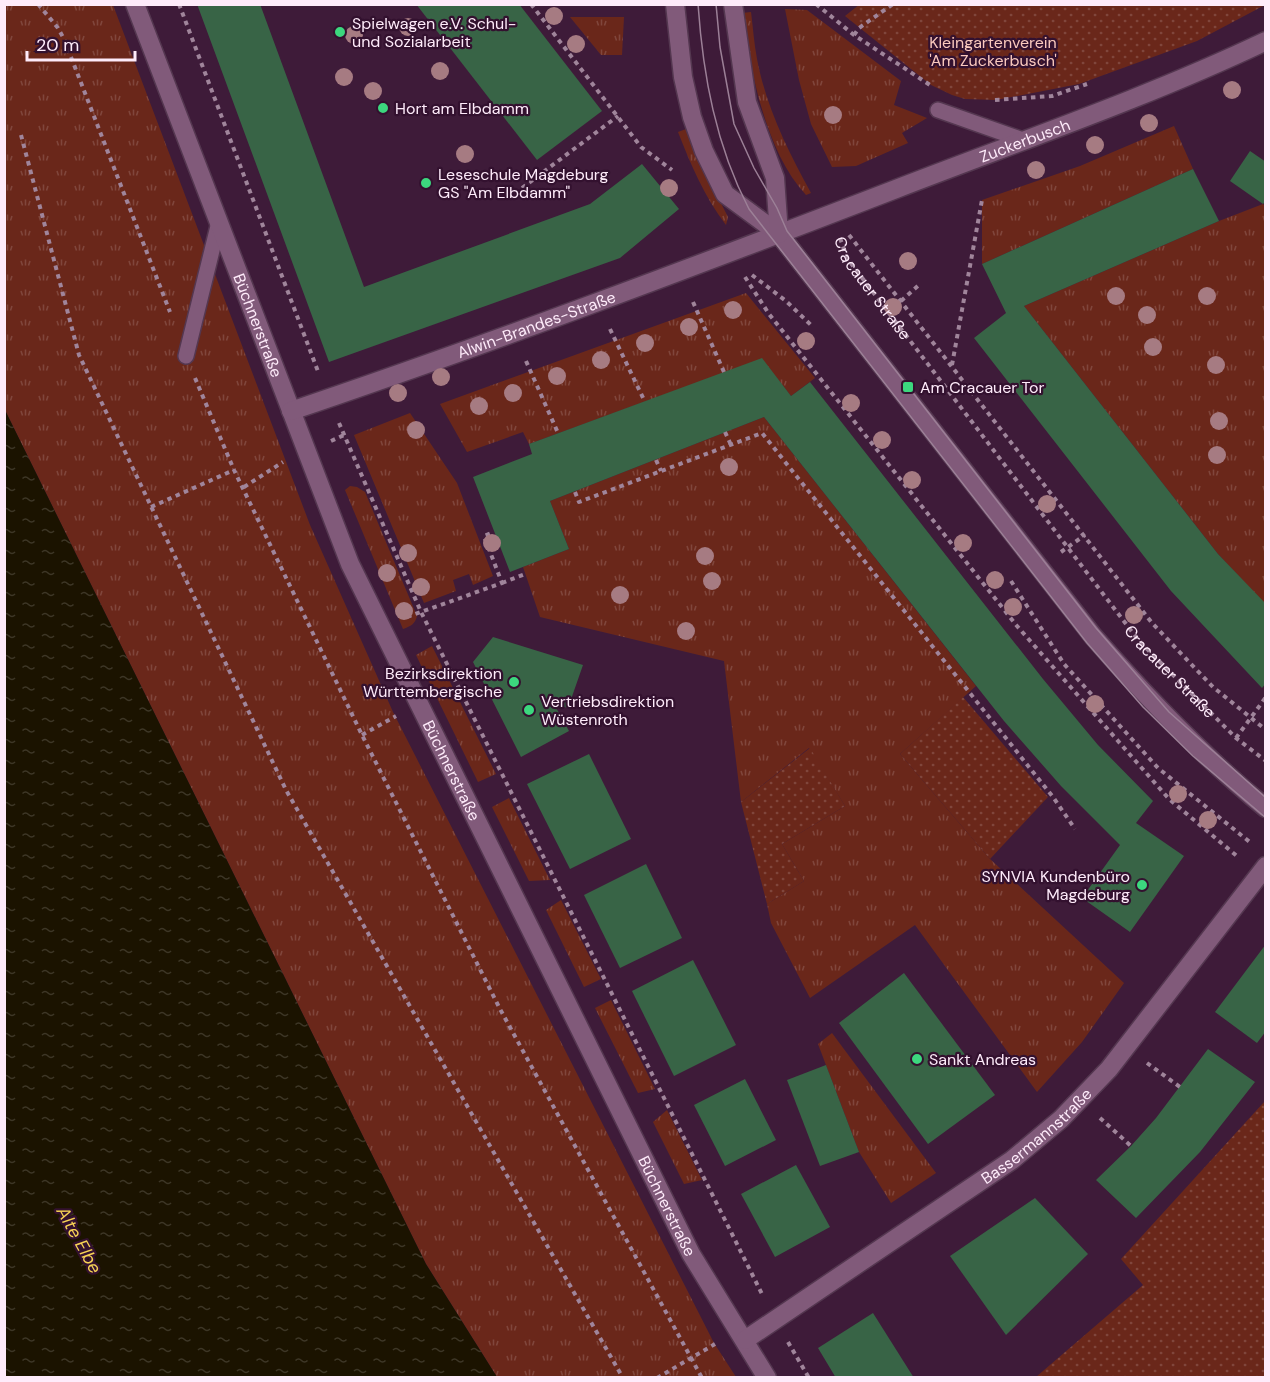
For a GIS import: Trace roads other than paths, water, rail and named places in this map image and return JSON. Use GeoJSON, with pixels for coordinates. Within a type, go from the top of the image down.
{"type":"FeatureCollection","features":[{"type":"Feature","properties":{"kind":"street","name":"Büchnerstraße"},"geometry":{"type":"LineString","coordinates":[[135,4],[350,564],[691,1254],[767,1377]]}},
{"type":"Feature","properties":{"kind":"street"},"geometry":{"type":"LineString","coordinates":[[675,4],[683,77],[692,117],[704,151],[725,194],[779,234],[1093,636],[1129,678],[1196,748],[1266,808]]}},
{"type":"Feature","properties":{"kind":"street"},"geometry":{"type":"LineString","coordinates":[[734,4],[747,102],[775,178],[779,234]]}},
{"type":"Feature","properties":{"kind":"street","name":"Zuckerbusch"},"geometry":{"type":"LineString","coordinates":[[779,234],[1149,92],[1266,41]]}},
{"type":"Feature","properties":{"kind":"street","name":"Alwin-Brandes-Straße"},"geometry":{"type":"LineString","coordinates":[[291,411],[422,366],[779,234]]}},
{"type":"Feature","properties":{"kind":"street","name":"Bassermannstraße"},"geometry":{"type":"LineString","coordinates":[[745,1340],[1012,1161],[1061,1119],[1110,1070],[1262,870]]}},
{"type":"Feature","properties":{"kind":"lane"},"geometry":{"type":"LineString","coordinates":[[938,110],[1023,140]]}},
{"type":"Feature","properties":{"kind":"lane"},"geometry":{"type":"LineString","coordinates":[[186,356],[219,222]]}},
{"type":"Feature","properties":{"kind":"water","name":"Alte Elbe"},"geometry":{"type":"Polygon","coordinates":[[[5,410],[426,1264],[497,1377],[5,1377],[5,410]]]}},
{"type":"Feature","properties":{"kind":"tram line"},"geometry":{"type":"LineString","coordinates":[[698,4],[703,58],[713,110],[728,161],[749,209],[1087,643],[1143,707],[1193,756],[1266,818]]}},
{"type":"Feature","properties":{"kind":"tram line"},"geometry":{"type":"LineString","coordinates":[[716,4],[720,47],[734,124],[787,231],[1096,628],[1169,712],[1266,798]]}},
{"type":"Feature","properties":{"kind":"place","name":"Spielwagen e.V. Schul- und Sozialarbeit"},"geometry":{"type":"Point","coordinates":[340,32]}},
{"type":"Feature","properties":{"kind":"place","name":"Hort am Elbdamm"},"geometry":{"type":"Point","coordinates":[383,108]}},
{"type":"Feature","properties":{"kind":"place","name":"Leseschule Magdeburg GS \"Am Elbdamm\""},"geometry":{"type":"Point","coordinates":[426,183]}},
{"type":"Feature","properties":{"kind":"place","name":"Am Cracauer Tor"},"geometry":{"type":"Point","coordinates":[908,387]}},
{"type":"Feature","properties":{"kind":"place","name":"Bezirksdirektion Württembergische"},"geometry":{"type":"Point","coordinates":[514,682]}},
{"type":"Feature","properties":{"kind":"place","name":"Vertriebsdirektion Wüstenroth"},"geometry":{"type":"Point","coordinates":[529,710]}},
{"type":"Feature","properties":{"kind":"place","name":"SYNVIA Kundenbüro Magdeburg"},"geometry":{"type":"Point","coordinates":[1142,885]}},
{"type":"Feature","properties":{"kind":"place","name":"Sankt Andreas"},"geometry":{"type":"Point","coordinates":[917,1059]}},
{"type":"Feature","properties":{"kind":"park label","name":"Kleingartenverein 'Am Zuckerbusch'"},"geometry":{"type":"Point","coordinates":[993,51]}}]}
